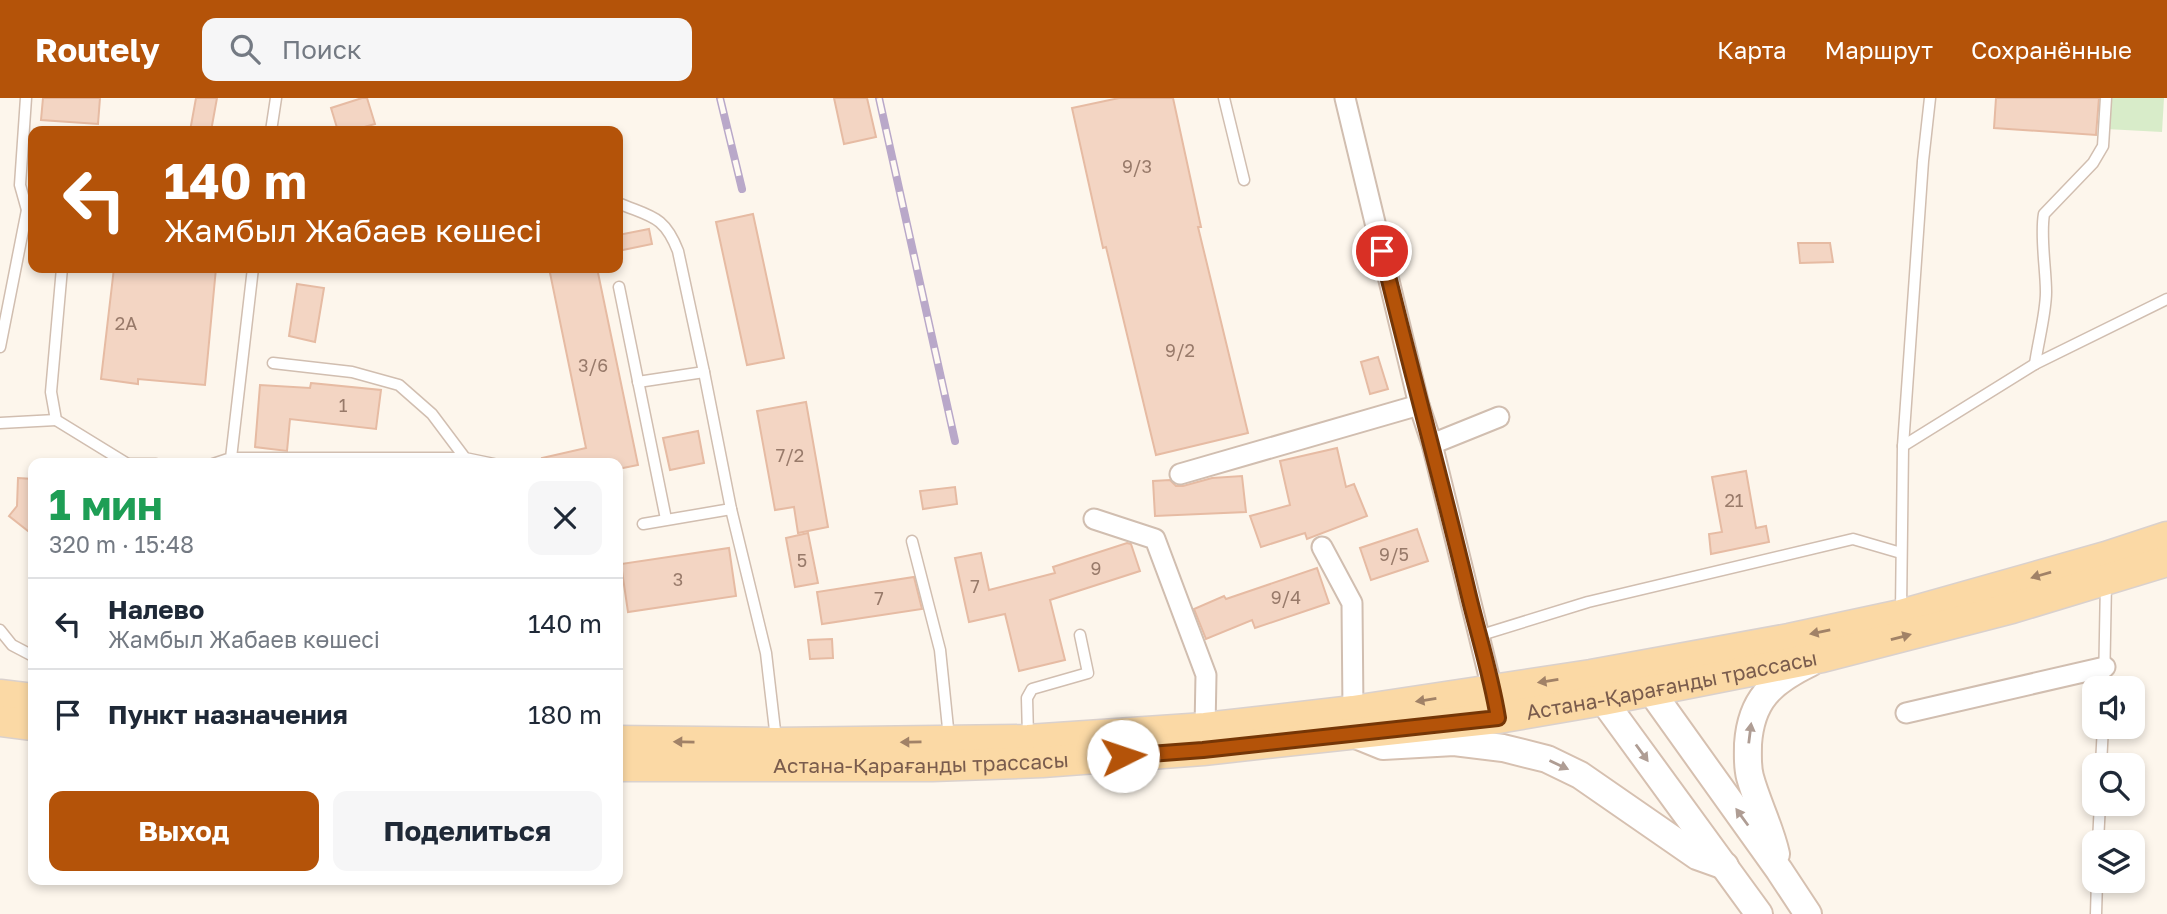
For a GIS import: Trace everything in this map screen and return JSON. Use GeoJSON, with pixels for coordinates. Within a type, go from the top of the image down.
{"type":"FeatureCollection","features":[{"type":"Feature","properties":{"kind":"main road","name":"Астана-Қарағанды трассасы"},"geometry":{"type":"LineString","coordinates":[[1644,678],[1822,657],[2012,608],[2106,569],[2167,537]]}},
{"type":"Feature","properties":{"kind":"main road","name":"Астана-Қарағанды трассасы"},"geometry":{"type":"LineString","coordinates":[[623,766],[932,766],[1042,762],[1203,750],[1351,722],[1496,704],[1644,678],[1789,639],[2106,569],[2167,561]]}},
{"type":"Feature","properties":{"kind":"main road"},"geometry":{"type":"LineString","coordinates":[[1779,870],[1772,834],[1749,775],[1749,725],[1761,698],[1772,685],[1787,674],[1822,657]]}},
{"type":"Feature","properties":{"kind":"main road"},"geometry":{"type":"LineString","coordinates":[[1644,678],[1808,914]]}},
{"type":"Feature","properties":{"kind":"main road"},"geometry":{"type":"LineString","coordinates":[[1603,686],[1759,914]]}},
{"type":"Feature","properties":{"kind":"main road"},"geometry":{"type":"LineString","coordinates":[[0,695],[28,698]]}},
{"type":"Feature","properties":{"kind":"main road"},"geometry":{"type":"LineString","coordinates":[[0,721],[28,724]]}},
{"type":"Feature","properties":{"kind":"main road","name":"Астана-Қарағанды трассасы"},"geometry":{"type":"LineString","coordinates":[[623,741],[776,743],[1028,740],[1205,728],[1351,722]]}},
{"type":"Feature","properties":{"kind":"main road"},"geometry":{"type":"LineString","coordinates":[[1351,722],[1382,746],[1454,742],[1503,748],[1547,759],[1580,775],[1697,856],[1724,866]]}},
{"type":"Feature","properties":{"kind":"street"},"geometry":{"type":"LineString","coordinates":[[1345,98],[1419,405],[1432,444],[1496,704]]}},
{"type":"Feature","properties":{"kind":"street"},"geometry":{"type":"LineString","coordinates":[[1180,474],[1419,405]]}},
{"type":"Feature","properties":{"kind":"street"},"geometry":{"type":"LineString","coordinates":[[1432,444],[1499,416]]}},
{"type":"Feature","properties":{"kind":"street"},"geometry":{"type":"LineString","coordinates":[[1094,519],[1155,539],[1206,675],[1205,728]]}},
{"type":"Feature","properties":{"kind":"street"},"geometry":{"type":"LineString","coordinates":[[1322,547],[1352,603],[1354,640],[1351,722]]}},
{"type":"Feature","properties":{"kind":"street"},"geometry":{"type":"LineString","coordinates":[[1906,713],[2105,667]]}},
{"type":"Feature","properties":{"kind":"lane"},"geometry":{"type":"LineString","coordinates":[[26,98],[20,185],[28,207]]}},
{"type":"Feature","properties":{"kind":"lane"},"geometry":{"type":"LineString","coordinates":[[272,126],[276,98]]}},
{"type":"Feature","properties":{"kind":"lane"},"geometry":{"type":"LineString","coordinates":[[1224,98],[1244,180]]}},
{"type":"Feature","properties":{"kind":"lane"},"geometry":{"type":"LineString","coordinates":[[1901,615],[1903,446],[1923,161],[1930,98]]}},
{"type":"Feature","properties":{"kind":"lane"},"geometry":{"type":"LineString","coordinates":[[2035,364],[2046,296],[2042,225],[2044,214],[2093,163],[2103,146],[2106,98]]}},
{"type":"Feature","properties":{"kind":"lane"},"geometry":{"type":"LineString","coordinates":[[623,205],[661,221],[671,234],[678,251],[731,509],[766,653],[776,743]]}},
{"type":"Feature","properties":{"kind":"lane"},"geometry":{"type":"LineString","coordinates":[[0,347],[28,221]]}},
{"type":"Feature","properties":{"kind":"lane"},"geometry":{"type":"LineString","coordinates":[[56,420],[51,392],[62,273]]}},
{"type":"Feature","properties":{"kind":"lane"},"geometry":{"type":"LineString","coordinates":[[252,273],[231,458],[465,458]]}},
{"type":"Feature","properties":{"kind":"lane"},"geometry":{"type":"LineString","coordinates":[[619,287],[666,519]]}},
{"type":"Feature","properties":{"kind":"lane"},"geometry":{"type":"LineString","coordinates":[[1903,446],[2035,364],[2167,299]]}},
{"type":"Feature","properties":{"kind":"lane"},"geometry":{"type":"LineString","coordinates":[[273,363],[352,372],[399,385],[432,414],[465,458]]}},
{"type":"Feature","properties":{"kind":"lane"},"geometry":{"type":"LineString","coordinates":[[638,382],[704,372]]}},
{"type":"Feature","properties":{"kind":"lane"},"geometry":{"type":"LineString","coordinates":[[0,423],[56,420],[118,458]]}},
{"type":"Feature","properties":{"kind":"lane"},"geometry":{"type":"LineString","coordinates":[[643,524],[731,509]]}},
{"type":"Feature","properties":{"kind":"lane"},"geometry":{"type":"LineString","coordinates":[[1478,636],[1588,602],[1853,539],[1901,553]]}},
{"type":"Feature","properties":{"kind":"lane"},"geometry":{"type":"LineString","coordinates":[[912,541],[940,650],[950,742]]}},
{"type":"Feature","properties":{"kind":"lane"},"geometry":{"type":"LineString","coordinates":[[2105,676],[2106,569]]}},
{"type":"Feature","properties":{"kind":"lane"},"geometry":{"type":"LineString","coordinates":[[0,630],[12,645],[28,653]]}},
{"type":"Feature","properties":{"kind":"lane"},"geometry":{"type":"LineString","coordinates":[[1028,740],[1027,698],[1032,690],[1088,673],[1080,635]]}},
{"type":"Feature","properties":{"kind":"lane"},"geometry":{"type":"LineString","coordinates":[[2095,914],[2096,893]]}},
{"type":"Feature","properties":{"kind":"green space"},"geometry":{"type":"Polygon","coordinates":[[[2108,98],[2164,98],[2162,132],[2106,129],[2108,98]]]}},
{"type":"Feature","properties":{"kind":"building"},"geometry":{"type":"Polygon","coordinates":[[[43,98],[100,98],[98,124],[41,120],[43,98]]]}},
{"type":"Feature","properties":{"kind":"building"},"geometry":{"type":"Polygon","coordinates":[[[196,98],[217,98],[212,126],[191,126],[196,98]]]}},
{"type":"Feature","properties":{"kind":"building"},"geometry":{"type":"Polygon","coordinates":[[[367,98],[375,124],[336,126],[331,108],[367,98]]]}},
{"type":"Feature","properties":{"kind":"building"},"geometry":{"type":"Polygon","coordinates":[[[834,98],[867,98],[876,137],[844,144],[834,98]]]}},
{"type":"Feature","properties":{"kind":"building"},"geometry":{"type":"Polygon","coordinates":[[[1119,98],[1173,98],[1201,227],[1198,227],[1248,433],[1156,455],[1106,247],[1103,248],[1072,108],[1119,98]]]}},
{"type":"Feature","properties":{"kind":"building"},"geometry":{"type":"Polygon","coordinates":[[[1996,98],[2099,98],[2096,135],[1994,128],[1996,98]]]}},
{"type":"Feature","properties":{"kind":"building"},"geometry":{"type":"Polygon","coordinates":[[[753,214],[784,358],[747,365],[716,222],[753,214]]]}},
{"type":"Feature","properties":{"kind":"building"},"geometry":{"type":"Polygon","coordinates":[[[649,229],[652,244],[623,250],[623,234],[649,229]]]}},
{"type":"Feature","properties":{"kind":"building"},"geometry":{"type":"Polygon","coordinates":[[[1798,243],[1830,243],[1833,262],[1800,263],[1798,243]]]}},
{"type":"Feature","properties":{"kind":"building"},"geometry":{"type":"Polygon","coordinates":[[[113,273],[216,273],[205,385],[138,379],[138,384],[101,379],[113,273]]]}},
{"type":"Feature","properties":{"kind":"building"},"geometry":{"type":"Polygon","coordinates":[[[550,273],[598,273],[638,465],[623,468],[623,458],[542,458],[586,448],[550,273]]]}},
{"type":"Feature","properties":{"kind":"building"},"geometry":{"type":"Polygon","coordinates":[[[297,284],[324,288],[315,342],[289,336],[297,284]]]}},
{"type":"Feature","properties":{"kind":"building"},"geometry":{"type":"Polygon","coordinates":[[[1378,357],[1388,389],[1370,394],[1361,362],[1378,357]]]}},
{"type":"Feature","properties":{"kind":"building"},"geometry":{"type":"Polygon","coordinates":[[[311,383],[381,390],[376,429],[290,419],[287,451],[255,447],[260,385],[310,388],[311,383]]]}},
{"type":"Feature","properties":{"kind":"building"},"geometry":{"type":"Polygon","coordinates":[[[806,402],[828,527],[798,533],[794,507],[775,510],[757,411],[806,402]]]}},
{"type":"Feature","properties":{"kind":"building"},"geometry":{"type":"Polygon","coordinates":[[[698,431],[704,463],[670,470],[663,438],[698,431]]]}},
{"type":"Feature","properties":{"kind":"building"},"geometry":{"type":"Polygon","coordinates":[[[1337,448],[1346,487],[1354,484],[1367,516],[1307,539],[1305,533],[1261,547],[1250,516],[1290,505],[1280,461],[1337,448]]]}},
{"type":"Feature","properties":{"kind":"building"},"geometry":{"type":"Polygon","coordinates":[[[1746,471],[1756,528],[1766,526],[1769,542],[1711,554],[1709,534],[1722,532],[1712,477],[1746,471]]]}},
{"type":"Feature","properties":{"kind":"building"},"geometry":{"type":"Polygon","coordinates":[[[1242,476],[1246,512],[1155,516],[1153,481],[1170,480],[1176,486],[1183,486],[1212,478],[1242,476]]]}},
{"type":"Feature","properties":{"kind":"building"},"geometry":{"type":"Polygon","coordinates":[[[18,478],[28,479],[28,531],[9,516],[17,506],[18,478]]]}},
{"type":"Feature","properties":{"kind":"building"},"geometry":{"type":"Polygon","coordinates":[[[955,487],[957,504],[923,509],[920,491],[955,487]]]}},
{"type":"Feature","properties":{"kind":"building"},"geometry":{"type":"Polygon","coordinates":[[[1417,529],[1428,561],[1371,580],[1360,548],[1417,529]]]}},
{"type":"Feature","properties":{"kind":"building"},"geometry":{"type":"Polygon","coordinates":[[[808,533],[818,583],[795,587],[786,538],[808,533]]]}},
{"type":"Feature","properties":{"kind":"building"},"geometry":{"type":"Polygon","coordinates":[[[1131,544],[1140,571],[1050,600],[1065,660],[1019,671],[1005,614],[969,622],[955,558],[981,553],[989,590],[1055,573],[1053,567],[1131,544]]]}},
{"type":"Feature","properties":{"kind":"building"},"geometry":{"type":"Polygon","coordinates":[[[729,548],[736,596],[628,612],[623,564],[729,548]]]}},
{"type":"Feature","properties":{"kind":"building"},"geometry":{"type":"Polygon","coordinates":[[[1317,568],[1329,603],[1255,628],[1252,620],[1206,639],[1194,609],[1224,596],[1226,599],[1317,568]]]}},
{"type":"Feature","properties":{"kind":"building"},"geometry":{"type":"Polygon","coordinates":[[[914,577],[922,609],[822,624],[817,592],[914,577]]]}},
{"type":"Feature","properties":{"kind":"building"},"geometry":{"type":"Polygon","coordinates":[[[832,639],[833,658],[810,659],[808,640],[832,639]]]}},
{"type":"Feature","properties":{"kind":"railway"},"geometry":{"type":"LineString","coordinates":[[720,98],[742,189]]}},
{"type":"Feature","properties":{"kind":"railway"},"geometry":{"type":"LineString","coordinates":[[879,98],[955,441]]}},
{"type":"Feature","properties":{"kind":"route"},"geometry":{"type":"LineString","coordinates":[[1123,756],[1498,718],[1382,251]]}}]}
